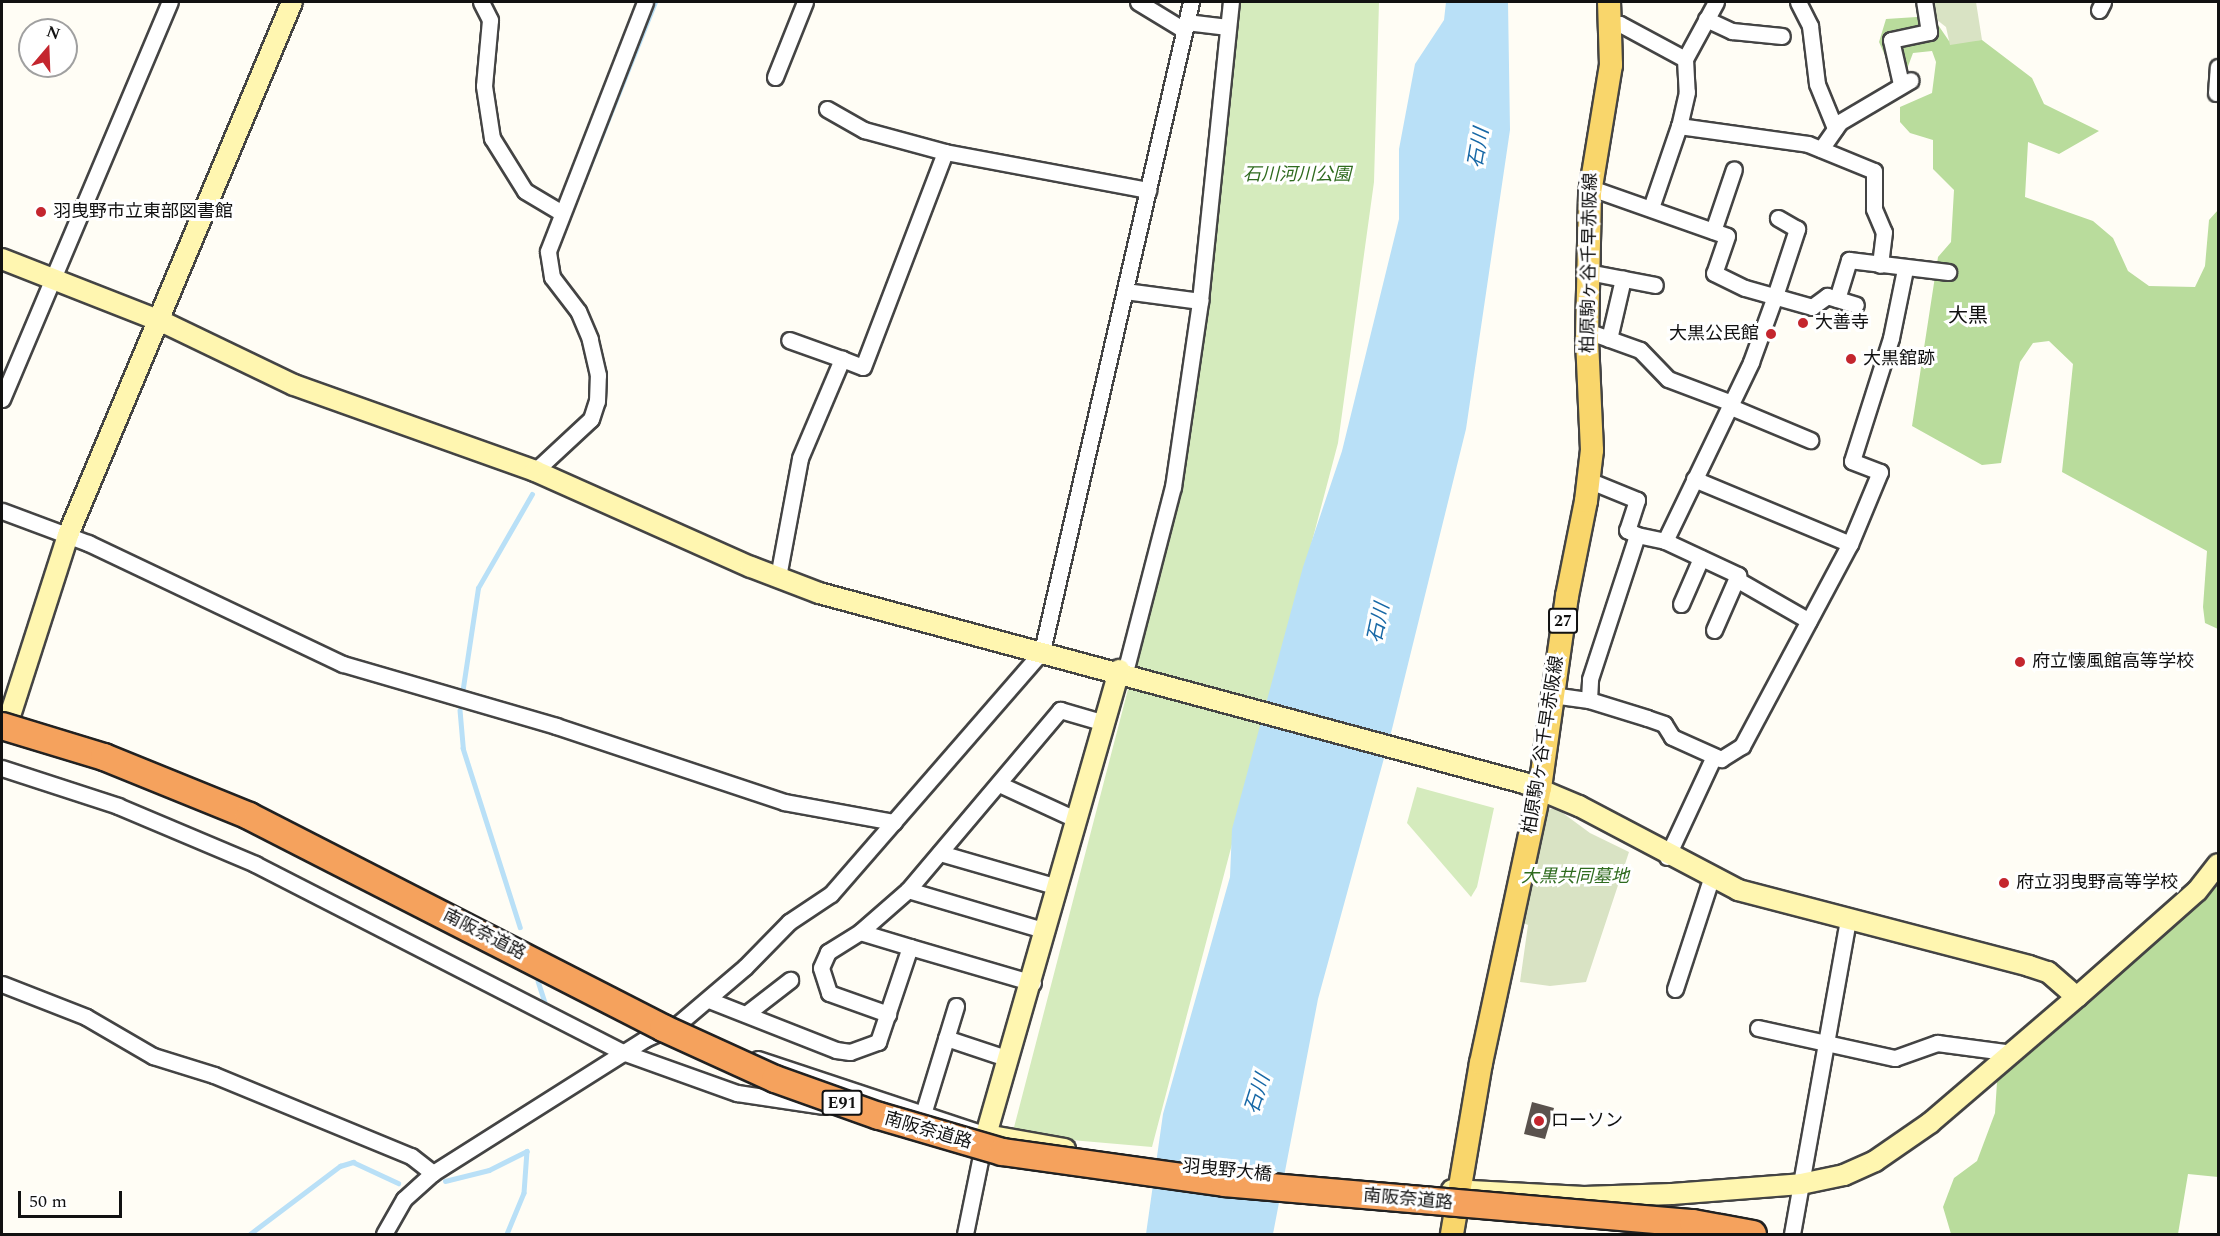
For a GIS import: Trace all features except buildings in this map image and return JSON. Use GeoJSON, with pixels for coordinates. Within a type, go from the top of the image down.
{"type":"FeatureCollection","features":[{"type":"Feature","properties":{"kind":"highway","name":"南阪奈道路"},"geometry":{"type":"LineString","coordinates":[[3,724],[175,796],[356,879],[659,1036],[771,1086],[878,1125],[1000,1160],[1086,1177],[1681,1234]]}},
{"type":"Feature","properties":{"kind":"highway","name":"南阪奈道路"},"geometry":{"type":"LineString","coordinates":[[3,724],[104,757],[249,816],[663,1028],[775,1079],[991,1149],[1084,1167],[1224,1184],[1693,1223],[1753,1234]]}},
{"type":"Feature","properties":{"kind":"main road","name":"柏原駒ヶ谷千早赤阪線"},"geometry":{"type":"LineString","coordinates":[[1452,1234],[1451,1190],[1481,1063],[1532,786],[1552,695],[1592,450],[1587,332],[1591,188],[1611,65],[1613,26],[1609,2]]}},
{"type":"Feature","properties":{"kind":"street"},"geometry":{"type":"LineString","coordinates":[[2,399],[51,278],[170,2]]}},
{"type":"Feature","properties":{"kind":"street"},"geometry":{"type":"LineString","coordinates":[[292,2],[156,319],[68,535],[3,724],[232,798],[678,1024],[746,1055],[986,1135]]}},
{"type":"Feature","properties":{"kind":"street"},"geometry":{"type":"LineString","coordinates":[[481,2],[490,20],[484,86],[492,138],[525,191],[562,213]]}},
{"type":"Feature","properties":{"kind":"street"},"geometry":{"type":"LineString","coordinates":[[535,471],[591,419],[597,401],[598,375],[590,339],[548,263],[562,213],[645,2]]}},
{"type":"Feature","properties":{"kind":"street"},"geometry":{"type":"LineString","coordinates":[[775,77],[805,2]]}},
{"type":"Feature","properties":{"kind":"street"},"geometry":{"type":"LineString","coordinates":[[1138,2],[1185,26],[1228,27]]}},
{"type":"Feature","properties":{"kind":"street"},"geometry":{"type":"LineString","coordinates":[[384,1234],[404,1199],[432,1173],[625,1053],[678,1024],[709,1000],[789,922],[831,894],[1042,651],[1191,2]]}},
{"type":"Feature","properties":{"kind":"street"},"geometry":{"type":"LineString","coordinates":[[965,1234],[986,1135],[1033,983],[1101,722],[1127,673],[1173,487],[1200,301],[1231,2]]}},
{"type":"Feature","properties":{"kind":"street"},"geometry":{"type":"LineString","coordinates":[[1651,208],[1679,126],[1687,92],[1685,59],[1716,2]]}},
{"type":"Feature","properties":{"kind":"street"},"geometry":{"type":"LineString","coordinates":[[1798,2],[1810,26],[1816,84],[1834,128]]}},
{"type":"Feature","properties":{"kind":"street"},"geometry":{"type":"LineString","coordinates":[[1821,149],[1834,128],[1906,82],[1891,40],[1929,32],[1924,2]]}},
{"type":"Feature","properties":{"kind":"street"},"geometry":{"type":"LineString","coordinates":[[1706,19],[1732,31],[1782,36]]}},
{"type":"Feature","properties":{"kind":"street"},"geometry":{"type":"LineString","coordinates":[[1613,26],[1620,24],[1685,59]]}},
{"type":"Feature","properties":{"kind":"street"},"geometry":{"type":"LineString","coordinates":[[2216,93],[2218,67]]}},
{"type":"Feature","properties":{"kind":"street"},"geometry":{"type":"LineString","coordinates":[[827,109],[864,130],[945,152],[1148,190]]}},
{"type":"Feature","properties":{"kind":"street"},"geometry":{"type":"LineString","coordinates":[[1679,126],[1821,149],[1874,171],[1874,209],[1884,232],[1880,265]]}},
{"type":"Feature","properties":{"kind":"street"},"geometry":{"type":"LineString","coordinates":[[789,339],[862,367],[945,152]]}},
{"type":"Feature","properties":{"kind":"street"},"geometry":{"type":"LineString","coordinates":[[1713,231],[1734,170]]}},
{"type":"Feature","properties":{"kind":"street"},"geometry":{"type":"LineString","coordinates":[[1591,188],[1726,236],[1714,273],[1812,307],[1820,298],[1837,299],[1856,305]]}},
{"type":"Feature","properties":{"kind":"street"},"geometry":{"type":"LineString","coordinates":[[1665,541],[1731,405],[1775,296],[1797,229],[1778,218]]}},
{"type":"Feature","properties":{"kind":"street"},"geometry":{"type":"LineString","coordinates":[[2,259],[156,319],[315,394],[535,471],[778,577],[1532,786],[1712,879],[1848,919],[2048,972],[2078,997]]}},
{"type":"Feature","properties":{"kind":"street"},"geometry":{"type":"LineString","coordinates":[[1837,299],[1849,260],[1905,269],[1948,272]]}},
{"type":"Feature","properties":{"kind":"street"},"geometry":{"type":"LineString","coordinates":[[1552,695],[1589,700],[1664,724],[1672,737],[1721,759],[1742,746],[1850,544],[1880,472],[1852,462],[1891,338],[1905,269]]}},
{"type":"Feature","properties":{"kind":"street"},"geometry":{"type":"LineString","coordinates":[[1588,272],[1655,285]]}},
{"type":"Feature","properties":{"kind":"street"},"geometry":{"type":"LineString","coordinates":[[1609,339],[1623,279]]}},
{"type":"Feature","properties":{"kind":"street"},"geometry":{"type":"LineString","coordinates":[[1125,291],[1200,301]]}},
{"type":"Feature","properties":{"kind":"street"},"geometry":{"type":"LineString","coordinates":[[1587,332],[1640,350],[1668,379],[1809,440]]}},
{"type":"Feature","properties":{"kind":"street"},"geometry":{"type":"LineString","coordinates":[[778,577],[800,459],[842,359]]}},
{"type":"Feature","properties":{"kind":"street"},"geometry":{"type":"LineString","coordinates":[[1694,479],[1850,544]]}},
{"type":"Feature","properties":{"kind":"street"},"geometry":{"type":"LineString","coordinates":[[1588,480],[1637,500],[1627,530],[1665,541],[1738,575],[1714,630]]}},
{"type":"Feature","properties":{"kind":"street"},"geometry":{"type":"LineString","coordinates":[[2,511],[68,535],[343,664],[567,729],[784,802],[894,822]]}},
{"type":"Feature","properties":{"kind":"street"},"geometry":{"type":"LineString","coordinates":[[1589,700],[1590,679],[1638,535]]}},
{"type":"Feature","properties":{"kind":"street"},"geometry":{"type":"LineString","coordinates":[[1681,604],[1701,558]]}},
{"type":"Feature","properties":{"kind":"street"},"geometry":{"type":"LineString","coordinates":[[1736,579],[1809,621]]}},
{"type":"Feature","properties":{"kind":"street"},"geometry":{"type":"LineString","coordinates":[[888,1014],[829,993],[820,968],[828,952],[860,932],[908,890],[1060,710],[1101,722]]}},
{"type":"Feature","properties":{"kind":"street"},"geometry":{"type":"LineString","coordinates":[[1667,857],[1714,756]]}},
{"type":"Feature","properties":{"kind":"street"},"geometry":{"type":"LineString","coordinates":[[2,768],[118,806],[255,864],[625,1053],[737,1093],[986,1135]]}},
{"type":"Feature","properties":{"kind":"street"},"geometry":{"type":"LineString","coordinates":[[999,784],[1075,819]]}},
{"type":"Feature","properties":{"kind":"street"},"geometry":{"type":"LineString","coordinates":[[940,853],[1058,886]]}},
{"type":"Feature","properties":{"kind":"street","name":"羽曳野大橋"},"geometry":{"type":"LineString","coordinates":[[986,1135],[1134,1161],[1451,1190],[1584,1197],[1802,1184],[1844,1175],[1875,1161],[1930,1123],[2078,997],[2197,891],[2218,864]]}},
{"type":"Feature","properties":{"kind":"street"},"geometry":{"type":"LineString","coordinates":[[1675,989],[1712,879]]}},
{"type":"Feature","properties":{"kind":"street"},"geometry":{"type":"LineString","coordinates":[[908,890],[1046,931]]}},
{"type":"Feature","properties":{"kind":"street"},"geometry":{"type":"LineString","coordinates":[[1792,1234],[1848,919]]}},
{"type":"Feature","properties":{"kind":"street"},"geometry":{"type":"LineString","coordinates":[[860,932],[1033,983]]}},
{"type":"Feature","properties":{"kind":"street"},"geometry":{"type":"LineString","coordinates":[[709,1000],[850,1052],[878,1042],[910,947]]}},
{"type":"Feature","properties":{"kind":"street"},"geometry":{"type":"LineString","coordinates":[[746,1014],[790,980]]}},
{"type":"Feature","properties":{"kind":"street"},"geometry":{"type":"LineString","coordinates":[[2,984],[86,1017],[153,1056],[214,1075],[411,1156],[432,1173]]}},
{"type":"Feature","properties":{"kind":"street"},"geometry":{"type":"LineString","coordinates":[[923,1114],[956,1006]]}},
{"type":"Feature","properties":{"kind":"street"},"geometry":{"type":"LineString","coordinates":[[1758,1028],[1826,1046],[1895,1058],[1937,1043],[2012,1053]]}},
{"type":"Feature","properties":{"kind":"street"},"geometry":{"type":"LineString","coordinates":[[946,1038],[1009,1059]]}},
{"type":"Feature","properties":{"kind":"green space","name":"石川河川公園"},"geometry":{"type":"Polygon","coordinates":[[[1237,2],[1379,2],[1374,182],[1338,443],[1152,1147],[1012,1135],[1177,501],[1211,262],[1237,2]]]}},
{"type":"Feature","properties":{"kind":"green space"},"geometry":{"type":"Polygon","coordinates":[[[1929,2],[1976,2],[1982,40],[1950,45],[1946,27],[1932,16],[1929,2]]]}},
{"type":"Feature","properties":{"kind":"green space"},"geometry":{"type":"Polygon","coordinates":[[[1932,16],[1949,41],[1982,40],[2032,78],[2044,104],[2099,131],[2059,154],[2028,142],[2025,197],[2093,221],[2113,238],[2128,271],[2149,286],[2195,287],[2205,266],[2209,220],[2218,210],[2218,629],[2205,623],[2203,607],[2207,551],[2062,472],[2073,364],[2049,341],[2033,343],[2020,362],[2001,463],[1982,465],[1912,426],[1938,257],[1951,242],[1954,190],[1933,169],[1933,140],[1910,133],[1900,122],[1900,107],[1932,93],[1936,62],[1932,51],[1913,53],[1907,69],[1891,69],[1879,42],[1886,19],[1932,16]]]}},
{"type":"Feature","properties":{"kind":"green space"},"geometry":{"type":"Polygon","coordinates":[[[1417,787],[1494,808],[1477,887],[1471,897],[1407,823],[1417,787]]]}},
{"type":"Feature","properties":{"kind":"green space","name":"大黒共同墓地"},"geometry":{"type":"Polygon","coordinates":[[[1556,808],[1590,833],[1629,852],[1586,982],[1550,986],[1520,982],[1528,925],[1519,921],[1547,810],[1556,808]]]}},
{"type":"Feature","properties":{"kind":"green space"},"geometry":{"type":"Polygon","coordinates":[[[2218,881],[2218,1177],[2188,1174],[2178,1234],[1951,1234],[1943,1207],[1954,1178],[1977,1161],[1995,1113],[1997,1082],[2218,881]]]}},
{"type":"Feature","properties":{"kind":"water","name":"石川"},"geometry":{"type":"Polygon","coordinates":[[[1446,2],[1508,2],[1510,130],[1466,429],[1392,729],[1318,999],[1273,1234],[1146,1234],[1163,1114],[1230,877],[1232,829],[1303,567],[1342,451],[1399,219],[1399,149],[1415,64],[1444,20],[1446,2]]]}},
{"type":"Feature","properties":{"kind":"waterway"},"geometry":{"type":"LineString","coordinates":[[581,187],[655,2]]}},
{"type":"Feature","properties":{"kind":"waterway"},"geometry":{"type":"LineString","coordinates":[[565,452],[590,430]]}},
{"type":"Feature","properties":{"kind":"waterway"},"geometry":{"type":"LineString","coordinates":[[462,694],[478,588],[532,494]]}},
{"type":"Feature","properties":{"kind":"waterway"},"geometry":{"type":"LineString","coordinates":[[460,710],[463,748],[520,927]]}},
{"type":"Feature","properties":{"kind":"waterway"},"geometry":{"type":"LineString","coordinates":[[538,981],[546,1005]]}},
{"type":"Feature","properties":{"kind":"waterway"},"geometry":{"type":"LineString","coordinates":[[445,1181],[489,1170],[527,1151],[524,1193],[507,1234]]}},
{"type":"Feature","properties":{"kind":"waterway"},"geometry":{"type":"LineString","coordinates":[[250,1234],[340,1166],[353,1162],[398,1183]]}},
{"type":"Feature","properties":{"kind":"place","name":"羽曳野市立東部図書館"},"geometry":{"type":"Point","coordinates":[41,212]}},
{"type":"Feature","properties":{"kind":"place","name":"大善寺"},"geometry":{"type":"Point","coordinates":[1803,323]}},
{"type":"Feature","properties":{"kind":"place","name":"大黒公民館"},"geometry":{"type":"Point","coordinates":[1771,334]}},
{"type":"Feature","properties":{"kind":"place","name":"大黒舘跡"},"geometry":{"type":"Point","coordinates":[1851,359]}},
{"type":"Feature","properties":{"kind":"place","name":"府立懐風館高等学校"},"geometry":{"type":"Point","coordinates":[2020,662]}},
{"type":"Feature","properties":{"kind":"place","name":"府立羽曳野高等学校"},"geometry":{"type":"Point","coordinates":[2004,883]}},
{"type":"Feature","properties":{"kind":"place","name":"ローソン"},"geometry":{"type":"Point","coordinates":[1539,1121]}},
{"type":"Feature","properties":{"kind":"district","name":"大黒"},"geometry":{"type":"Point","coordinates":[1968,316]}}]}
